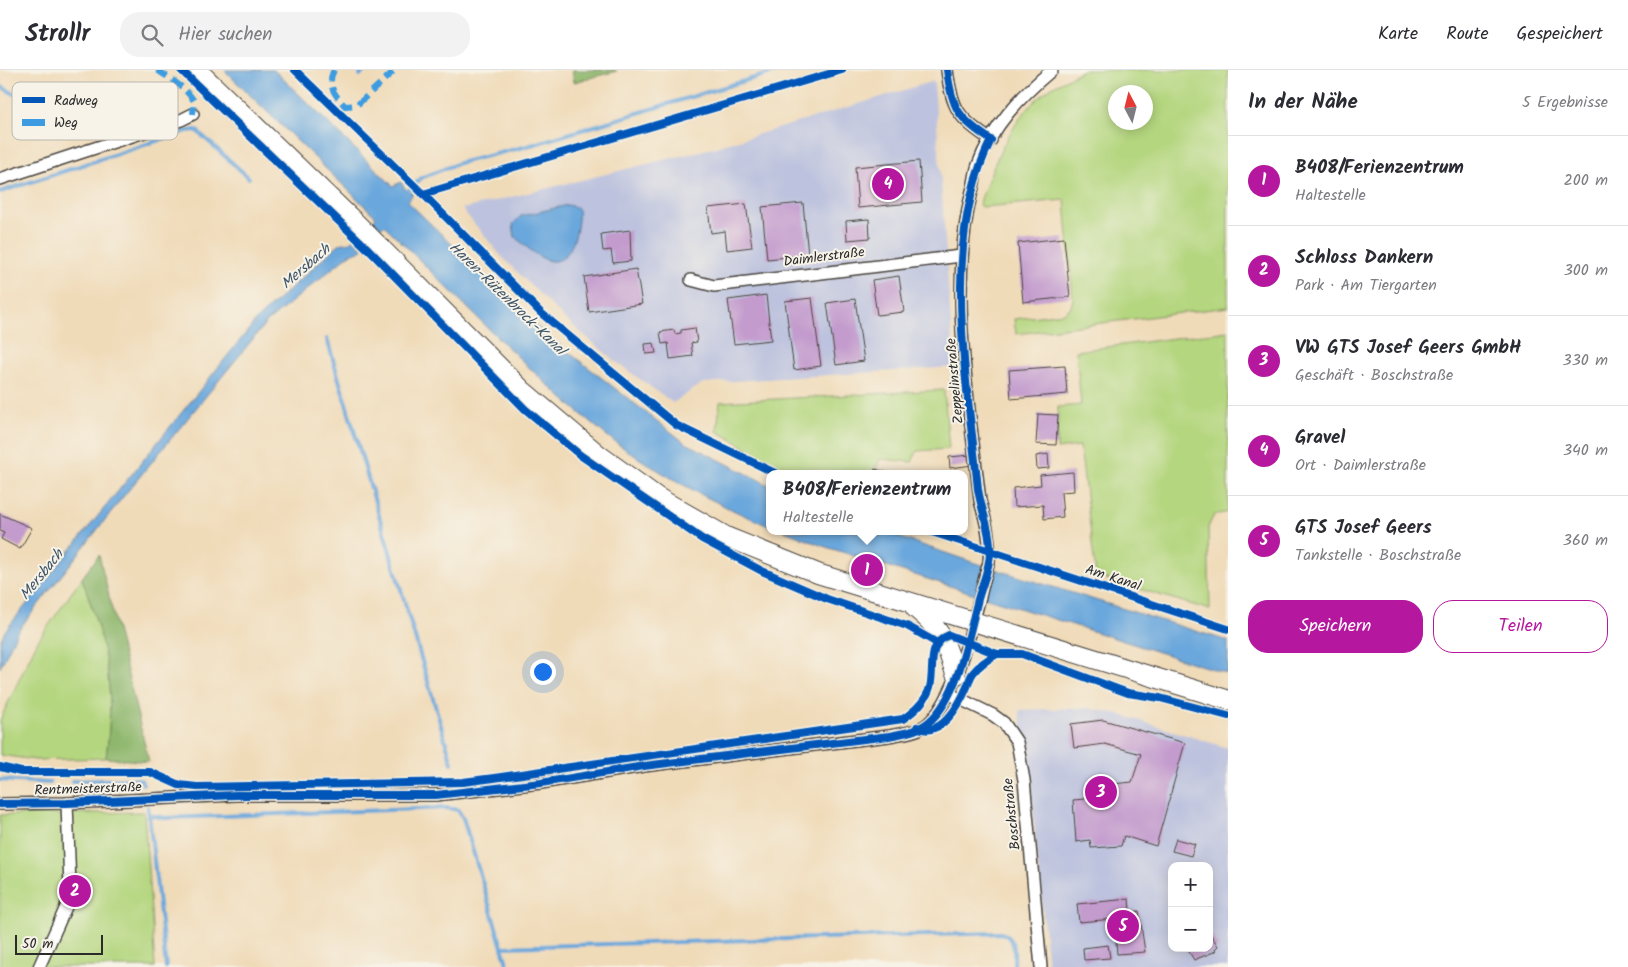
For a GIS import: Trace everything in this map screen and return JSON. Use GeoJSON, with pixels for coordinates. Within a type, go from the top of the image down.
{"type":"FeatureCollection","features":[{"type":"Feature","properties":{"kind":"main road"},"geometry":{"type":"LineString","coordinates":[[197,70],[358,225],[522,390],[599,455],[657,497],[728,537],[788,563],[906,602],[1228,700]]}},
{"type":"Feature","properties":{"kind":"main road"},"geometry":{"type":"LineString","coordinates":[[906,602],[926,617],[943,637],[956,676]]}},
{"type":"Feature","properties":{"kind":"street"},"geometry":{"type":"LineString","coordinates":[[946,70],[951,99],[968,124],[991,140]]}},
{"type":"Feature","properties":{"kind":"street","name":"Zeppelinstraße"},"geometry":{"type":"LineString","coordinates":[[973,622],[989,562],[990,550],[986,521],[980,501],[964,337],[961,256],[966,213],[978,165],[991,140],[1009,111],[1030,88],[1052,70]]}},
{"type":"Feature","properties":{"kind":"street"},"geometry":{"type":"LineString","coordinates":[[178,121],[193,114]]}},
{"type":"Feature","properties":{"kind":"street"},"geometry":{"type":"LineString","coordinates":[[0,179],[120,140]]}},
{"type":"Feature","properties":{"kind":"street","name":"Daimlerstraße"},"geometry":{"type":"LineString","coordinates":[[691,280],[714,286],[961,256]]}},
{"type":"Feature","properties":{"kind":"street","name":"Rentmeisterstraße"},"geometry":{"type":"LineString","coordinates":[[0,804],[67,803],[236,795],[436,796],[541,783],[644,766],[889,736],[919,729],[936,715],[950,694],[973,622]]}},
{"type":"Feature","properties":{"kind":"street","name":"Boschstraße"},"geometry":{"type":"LineString","coordinates":[[950,694],[993,715],[1004,723],[1017,742],[1024,780],[1041,967]]}},
{"type":"Feature","properties":{"kind":"street"},"geometry":{"type":"LineString","coordinates":[[39,967],[66,907],[70,887],[67,803]]}},
{"type":"Feature","properties":{"kind":"shaded area"},"geometry":{"type":"Polygon","coordinates":[[[934,81],[954,367],[703,383],[673,403],[616,362],[563,317],[502,257],[462,209],[713,148],[934,81]]]}},
{"type":"Feature","properties":{"kind":"shaded area"},"geometry":{"type":"Polygon","coordinates":[[[1089,708],[1118,714],[1228,748],[1228,967],[1048,967],[1027,754],[1019,710],[1089,708]]]}},
{"type":"Feature","properties":{"kind":"green space"},"geometry":{"type":"Polygon","coordinates":[[[572,70],[616,70],[617,71],[574,82],[572,70]]]}},
{"type":"Feature","properties":{"kind":"green space"},"geometry":{"type":"Polygon","coordinates":[[[1083,70],[1228,70],[1228,307],[1016,334],[1014,319],[1064,313],[1071,307],[1073,299],[1065,200],[982,207],[979,205],[991,172],[1006,140],[1026,110],[1052,87],[1083,70]]]}},
{"type":"Feature","properties":{"kind":"green space"},"geometry":{"type":"Polygon","coordinates":[[[1228,331],[1228,512],[1214,515],[1208,527],[1210,610],[1096,576],[1080,446],[1057,449],[1058,407],[1081,405],[1076,351],[1228,331]]]}},
{"type":"Feature","properties":{"kind":"green space"},"geometry":{"type":"Polygon","coordinates":[[[944,390],[949,449],[917,451],[912,462],[880,459],[876,470],[786,470],[717,431],[720,402],[944,390]]]}},
{"type":"Feature","properties":{"kind":"green space"},"geometry":{"type":"Polygon","coordinates":[[[99,555],[149,762],[106,758],[110,713],[107,672],[99,631],[82,578],[99,555]]]}},
{"type":"Feature","properties":{"kind":"green space"},"geometry":{"type":"Polygon","coordinates":[[[82,578],[99,631],[107,672],[110,713],[106,758],[35,760],[0,755],[0,720],[37,642],[82,578]]]}},
{"type":"Feature","properties":{"kind":"green space"},"geometry":{"type":"Polygon","coordinates":[[[144,812],[155,967],[0,967],[0,815],[144,812]]]}},
{"type":"Feature","properties":{"kind":"water","name":"Haren-Rütenbrock-Kanal"},"geometry":{"type":"Polygon","coordinates":[[[224,70],[274,70],[393,186],[401,182],[407,192],[413,193],[408,202],[544,333],[684,442],[766,483],[766,525],[726,507],[660,472],[601,431],[517,356],[384,225],[378,230],[371,223],[376,217],[224,70]]]}},
{"type":"Feature","properties":{"kind":"water"},"geometry":{"type":"Polygon","coordinates":[[[568,205],[578,208],[578,223],[570,250],[559,260],[551,261],[541,258],[515,237],[513,224],[521,216],[568,205]]]}},
{"type":"Feature","properties":{"kind":"water"},"geometry":{"type":"Polygon","coordinates":[[[353,239],[363,249],[349,255],[267,322],[123,497],[17,632],[0,668],[0,641],[5,631],[258,318],[339,244],[350,242],[353,239]]]}},
{"type":"Feature","properties":{"kind":"water"},"geometry":{"type":"Polygon","coordinates":[[[794,535],[893,535],[975,563],[1228,641],[1228,674],[823,546],[794,535]]]}},
{"type":"Feature","properties":{"kind":"building"},"geometry":{"type":"Polygon","coordinates":[[[919,161],[922,202],[858,208],[855,167],[919,161]]]}},
{"type":"Feature","properties":{"kind":"building"},"geometry":{"type":"Polygon","coordinates":[[[803,203],[808,255],[767,259],[762,207],[803,203]]]}},
{"type":"Feature","properties":{"kind":"building"},"geometry":{"type":"Polygon","coordinates":[[[746,204],[752,247],[727,250],[725,231],[711,233],[708,208],[746,204]]]}},
{"type":"Feature","properties":{"kind":"building"},"geometry":{"type":"Polygon","coordinates":[[[869,219],[870,238],[847,240],[846,221],[869,219]]]}},
{"type":"Feature","properties":{"kind":"building"},"geometry":{"type":"Polygon","coordinates":[[[630,230],[631,261],[613,263],[611,250],[603,251],[601,234],[630,230]]]}},
{"type":"Feature","properties":{"kind":"building"},"geometry":{"type":"Polygon","coordinates":[[[1064,238],[1070,297],[1023,302],[1018,243],[1064,238]]]}},
{"type":"Feature","properties":{"kind":"building"},"geometry":{"type":"Polygon","coordinates":[[[636,269],[642,304],[589,312],[584,277],[636,269]]]}},
{"type":"Feature","properties":{"kind":"building"},"geometry":{"type":"Polygon","coordinates":[[[899,276],[904,312],[877,315],[872,280],[899,276]]]}},
{"type":"Feature","properties":{"kind":"building"},"geometry":{"type":"Polygon","coordinates":[[[766,295],[771,340],[734,344],[728,300],[766,295]]]}},
{"type":"Feature","properties":{"kind":"building"},"geometry":{"type":"Polygon","coordinates":[[[812,298],[821,366],[794,370],[785,301],[812,298]]]}},
{"type":"Feature","properties":{"kind":"building"},"geometry":{"type":"Polygon","coordinates":[[[855,299],[864,361],[836,365],[827,303],[855,299]]]}},
{"type":"Feature","properties":{"kind":"building"},"geometry":{"type":"Polygon","coordinates":[[[695,328],[697,342],[691,343],[693,356],[670,359],[668,343],[662,344],[660,332],[674,330],[675,334],[681,333],[681,330],[695,328]]]}},
{"type":"Feature","properties":{"kind":"building"},"geometry":{"type":"Polygon","coordinates":[[[654,343],[656,353],[646,354],[645,344],[654,343]]]}},
{"type":"Feature","properties":{"kind":"building"},"geometry":{"type":"Polygon","coordinates":[[[1065,366],[1067,394],[1011,399],[1009,370],[1065,366]]]}},
{"type":"Feature","properties":{"kind":"building"},"geometry":{"type":"Polygon","coordinates":[[[1038,414],[1058,415],[1056,445],[1036,444],[1038,414]]]}},
{"type":"Feature","properties":{"kind":"building"},"geometry":{"type":"Polygon","coordinates":[[[1048,454],[1049,468],[1037,469],[1036,456],[1048,454]]]}},
{"type":"Feature","properties":{"kind":"building"},"geometry":{"type":"Polygon","coordinates":[[[971,455],[973,465],[950,468],[949,457],[971,455]]]}},
{"type":"Feature","properties":{"kind":"building"},"geometry":{"type":"Polygon","coordinates":[[[1073,472],[1074,491],[1061,492],[1063,517],[1044,519],[1043,505],[1014,507],[1013,488],[1041,485],[1040,475],[1073,472]]]}},
{"type":"Feature","properties":{"kind":"building"},"geometry":{"type":"Polygon","coordinates":[[[0,514],[32,528],[20,549],[1,539],[4,533],[0,531],[0,514]]]}},
{"type":"Feature","properties":{"kind":"building"},"geometry":{"type":"Polygon","coordinates":[[[1103,720],[1185,743],[1156,846],[1124,836],[1121,846],[1091,848],[1090,840],[1076,842],[1073,800],[1085,799],[1085,792],[1113,790],[1113,784],[1132,782],[1141,754],[1105,744],[1074,748],[1071,724],[1103,720]]]}},
{"type":"Feature","properties":{"kind":"building"},"geometry":{"type":"Polygon","coordinates":[[[1176,839],[1195,844],[1191,856],[1172,851],[1176,839]]]}},
{"type":"Feature","properties":{"kind":"building"},"geometry":{"type":"Polygon","coordinates":[[[1129,899],[1130,912],[1139,911],[1145,952],[1117,954],[1114,919],[1079,922],[1077,904],[1129,899]]]}},
{"type":"Feature","properties":{"kind":"building"},"geometry":{"type":"Polygon","coordinates":[[[1213,938],[1218,946],[1215,949],[1216,951],[1194,960],[1189,952],[1213,952],[1213,938]]]}},
{"type":"Feature","properties":{"kind":"building"},"geometry":{"type":"Polygon","coordinates":[[[1108,945],[1110,958],[1084,960],[1083,948],[1108,945]]]}},
{"type":"Feature","properties":{"kind":"waterway"},"geometry":{"type":"LineString","coordinates":[[360,75],[366,70]]}},
{"type":"Feature","properties":{"kind":"waterway","name":"Mersbach"},"geometry":{"type":"LineString","coordinates":[[404,195],[421,178],[459,163],[528,146],[781,70]]}},
{"type":"Feature","properties":{"kind":"waterway"},"geometry":{"type":"LineString","coordinates":[[0,86],[12,93]]}},
{"type":"Feature","properties":{"kind":"waterway"},"geometry":{"type":"LineString","coordinates":[[178,134],[196,130],[249,178]]}},
{"type":"Feature","properties":{"kind":"waterway"},"geometry":{"type":"LineString","coordinates":[[0,192],[159,140]]}},
{"type":"Feature","properties":{"kind":"waterway"},"geometry":{"type":"LineString","coordinates":[[327,339],[452,763]]}},
{"type":"Feature","properties":{"kind":"waterway"},"geometry":{"type":"LineString","coordinates":[[72,781],[134,779],[141,780],[143,784]]}},
{"type":"Feature","properties":{"kind":"waterway"},"geometry":{"type":"LineString","coordinates":[[0,780],[50,783]]}},
{"type":"Feature","properties":{"kind":"waterway"},"geometry":{"type":"LineString","coordinates":[[148,807],[166,967]]}},
{"type":"Feature","properties":{"kind":"waterway"},"geometry":{"type":"LineString","coordinates":[[149,815],[165,818],[447,808],[458,810],[463,818],[508,967]]}},
{"type":"Feature","properties":{"kind":"waterway"},"geometry":{"type":"LineString","coordinates":[[502,947],[1001,933],[1010,938],[1014,947],[1014,967]]}},
{"type":"Feature","properties":{"kind":"marked path"},"geometry":{"type":"LineString","coordinates":[[157,70],[174,82]]}},
{"type":"Feature","properties":{"kind":"marked path"},"geometry":{"type":"LineString","coordinates":[[334,70],[331,85],[335,94],[345,106],[357,105],[395,70]]}},
{"type":"Feature","properties":{"kind":"marked path"},"geometry":{"type":"LineString","coordinates":[[178,85],[194,101],[193,114]]}},
{"type":"Feature","properties":{"kind":"cycle path"},"geometry":{"type":"LineString","coordinates":[[181,70],[369,250],[525,409],[580,455],[702,539],[762,571],[827,599],[907,626],[937,643]]}},
{"type":"Feature","properties":{"kind":"cycle path"},"geometry":{"type":"LineString","coordinates":[[295,70],[422,193],[541,313],[676,425],[769,470]]}},
{"type":"Feature","properties":{"kind":"cycle path"},"geometry":{"type":"LineString","coordinates":[[423,194],[842,70]]}},
{"type":"Feature","properties":{"kind":"cycle path"},"geometry":{"type":"LineString","coordinates":[[0,804],[67,803],[236,795],[436,795],[541,783],[644,766],[889,736],[911,731],[930,721],[948,697],[961,666],[990,558],[989,536],[978,489],[968,402],[961,312],[962,266],[966,222],[975,180],[991,140],[971,125],[959,111],[951,94],[947,70]]}},
{"type":"Feature","properties":{"kind":"cycle path","name":"Am Kanal"},"geometry":{"type":"LineString","coordinates":[[941,535],[1228,629]]}},
{"type":"Feature","properties":{"kind":"cycle path"},"geometry":{"type":"LineString","coordinates":[[0,767],[21,772],[150,772],[179,785],[197,787],[463,782],[494,778],[903,719],[916,709],[926,697],[930,687],[934,650],[937,644],[949,635],[997,654],[1022,654],[1128,693],[1160,698],[1228,716]]}},
{"type":"Feature","properties":{"kind":"cycle path"},"geometry":{"type":"LineString","coordinates":[[917,727],[925,730],[933,728],[941,725],[948,719],[959,703],[973,673],[984,662],[997,654]]}},
{"type":"Feature","properties":{"kind":"place","name":"Gravel"},"geometry":{"type":"Point","coordinates":[888,184]}},
{"type":"Feature","properties":{"kind":"place","name":"B408/Ferienzentrum"},"geometry":{"type":"Point","coordinates":[867,570]}},
{"type":"Feature","properties":{"kind":"place","name":"VW GTS Josef Geers GmbH"},"geometry":{"type":"Point","coordinates":[1101,792]}},
{"type":"Feature","properties":{"kind":"place","name":"Schloss Dankern"},"geometry":{"type":"Point","coordinates":[75,891]}},
{"type":"Feature","properties":{"kind":"place","name":"GTS Josef Geers"},"geometry":{"type":"Point","coordinates":[1123,926]}}]}
